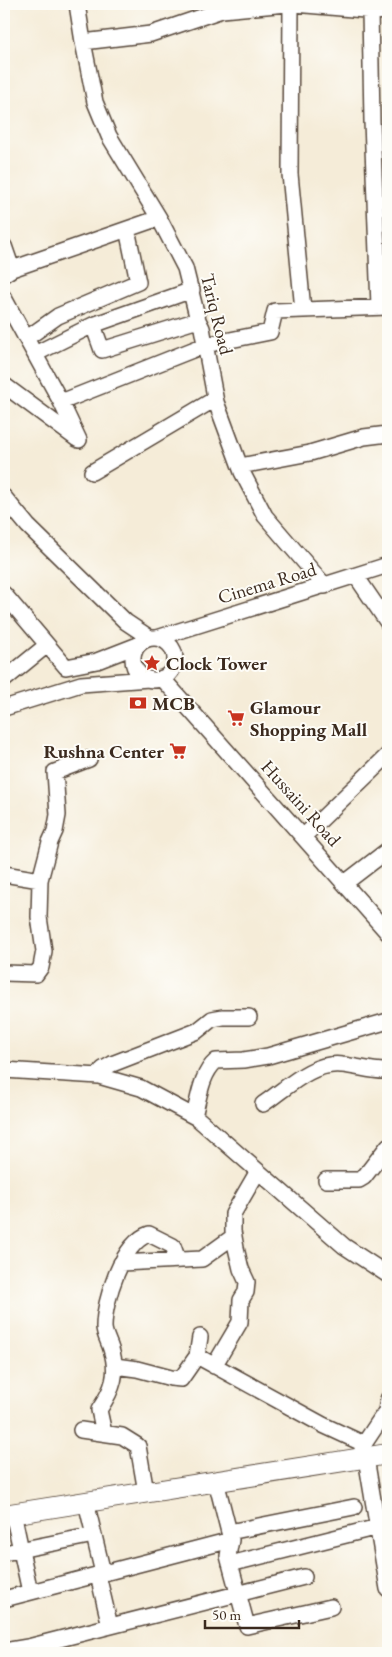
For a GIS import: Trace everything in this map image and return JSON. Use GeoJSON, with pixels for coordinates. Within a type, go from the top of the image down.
{"type":"FeatureCollection","features":[{"type":"Feature","properties":{"kind":"main road"},"geometry":{"type":"LineString","coordinates":[[8,1514],[216,1481],[365,1451],[388,1454]]}},
{"type":"Feature","properties":{"kind":"street","name":"Tariq Road"},"geometry":{"type":"LineString","coordinates":[[77,4],[95,102],[109,136],[159,218],[186,268],[198,320],[202,328],[215,398],[240,466],[265,516],[325,586]]}},
{"type":"Feature","properties":{"kind":"street"},"geometry":{"type":"LineString","coordinates":[[291,4],[290,174],[302,310]]}},
{"type":"Feature","properties":{"kind":"street"},"geometry":{"type":"LineString","coordinates":[[83,42],[151,34],[222,10],[291,4],[388,12]]}},
{"type":"Feature","properties":{"kind":"street"},"geometry":{"type":"LineString","coordinates":[[61,402],[205,345],[270,332],[275,311],[383,306],[372,130],[370,10]]}},
{"type":"Feature","properties":{"kind":"street"},"geometry":{"type":"LineString","coordinates":[[4,246],[8,272],[159,218]]}},
{"type":"Feature","properties":{"kind":"street"},"geometry":{"type":"LineString","coordinates":[[26,338],[58,316],[138,282],[127,229]]}},
{"type":"Feature","properties":{"kind":"street"},"geometry":{"type":"LineString","coordinates":[[35,354],[93,325],[192,290]]}},
{"type":"Feature","properties":{"kind":"street"},"geometry":{"type":"LineString","coordinates":[[4,298],[61,402],[79,440],[4,385]]}},
{"type":"Feature","properties":{"kind":"street"},"geometry":{"type":"LineString","coordinates":[[93,325],[102,350],[198,320]]}},
{"type":"Feature","properties":{"kind":"street"},"geometry":{"type":"LineString","coordinates":[[92,472],[215,398]]}},
{"type":"Feature","properties":{"kind":"street"},"geometry":{"type":"LineString","coordinates":[[240,466],[310,453],[364,437],[388,434]]}},
{"type":"Feature","properties":{"kind":"street"},"geometry":{"type":"LineString","coordinates":[[4,497],[28,526],[126,622],[149,640],[170,644],[175,656],[173,669],[168,675],[156,679],[81,684],[4,708]]}},
{"type":"Feature","properties":{"kind":"street","name":"Cinema Road"},"geometry":{"type":"LineString","coordinates":[[66,667],[96,661],[149,640],[387,568]]}},
{"type":"Feature","properties":{"kind":"street"},"geometry":{"type":"LineString","coordinates":[[356,576],[388,623]]}},
{"type":"Feature","properties":{"kind":"street"},"geometry":{"type":"LineString","coordinates":[[4,594],[81,684]]}},
{"type":"Feature","properties":{"kind":"street"},"geometry":{"type":"LineString","coordinates":[[149,640],[133,658],[134,665],[137,671],[156,679]]}},
{"type":"Feature","properties":{"kind":"street"},"geometry":{"type":"LineString","coordinates":[[4,680],[47,645]]}},
{"type":"Feature","properties":{"kind":"street","name":"Hussaini Road"},"geometry":{"type":"LineString","coordinates":[[156,679],[304,836],[388,933]]}},
{"type":"Feature","properties":{"kind":"street"},"geometry":{"type":"LineString","coordinates":[[304,836],[388,755]]}},
{"type":"Feature","properties":{"kind":"street"},"geometry":{"type":"LineString","coordinates":[[4,973],[36,974],[41,968],[44,951],[39,917],[40,880],[58,816],[55,772],[89,759]]}},
{"type":"Feature","properties":{"kind":"street"},"geometry":{"type":"LineString","coordinates":[[345,883],[388,850]]}},
{"type":"Feature","properties":{"kind":"street"},"geometry":{"type":"LineString","coordinates":[[4,874],[40,880]]}},
{"type":"Feature","properties":{"kind":"street"},"geometry":{"type":"LineString","coordinates":[[99,1076],[103,1069],[112,1064],[196,1031],[212,1019],[249,1017]]}},
{"type":"Feature","properties":{"kind":"street"},"geometry":{"type":"LineString","coordinates":[[194,1116],[208,1069],[216,1061],[238,1061],[268,1056],[388,1021]]}},
{"type":"Feature","properties":{"kind":"street"},"geometry":{"type":"LineString","coordinates":[[263,1104],[297,1079],[326,1065],[341,1064],[388,1071]]}},
{"type":"Feature","properties":{"kind":"street"},"geometry":{"type":"LineString","coordinates":[[4,1070],[99,1076],[142,1088],[194,1116],[344,1246],[388,1275]]}},
{"type":"Feature","properties":{"kind":"street"},"geometry":{"type":"LineString","coordinates":[[326,1180],[359,1180],[364,1177],[388,1146]]}},
{"type":"Feature","properties":{"kind":"street"},"geometry":{"type":"LineString","coordinates":[[214,1366],[240,1322],[241,1300],[246,1292],[247,1282],[241,1269],[234,1236],[233,1214],[258,1171]]}},
{"type":"Feature","properties":{"kind":"street"},"geometry":{"type":"LineString","coordinates":[[104,1434],[99,1410],[112,1390],[115,1359],[104,1330],[104,1321],[111,1290],[121,1263],[136,1242],[149,1234],[173,1246],[178,1260]]}},
{"type":"Feature","properties":{"kind":"street"},"geometry":{"type":"LineString","coordinates":[[121,1263],[202,1259],[234,1236]]}},
{"type":"Feature","properties":{"kind":"street"},"geometry":{"type":"LineString","coordinates":[[115,1366],[181,1379],[197,1356],[200,1337]]}},
{"type":"Feature","properties":{"kind":"street"},"geometry":{"type":"LineString","coordinates":[[197,1356],[323,1425],[365,1451]]}},
{"type":"Feature","properties":{"kind":"street"},"geometry":{"type":"LineString","coordinates":[[388,1399],[386,1411],[365,1451],[388,1589]]}},
{"type":"Feature","properties":{"kind":"street"},"geometry":{"type":"LineString","coordinates":[[81,1430],[122,1436],[138,1446],[146,1492]]}},
{"type":"Feature","properties":{"kind":"street"},"geometry":{"type":"LineString","coordinates":[[216,1481],[230,1536],[228,1556],[247,1626],[331,1607]]}},
{"type":"Feature","properties":{"kind":"street"},"geometry":{"type":"LineString","coordinates":[[86,1502],[94,1535],[110,1626]]}},
{"type":"Feature","properties":{"kind":"street"},"geometry":{"type":"LineString","coordinates":[[4,1599],[100,1574],[230,1536],[354,1507]]}},
{"type":"Feature","properties":{"kind":"street"},"geometry":{"type":"LineString","coordinates":[[8,1514],[21,1550],[30,1592]]}},
{"type":"Feature","properties":{"kind":"street"},"geometry":{"type":"LineString","coordinates":[[230,1564],[378,1527]]}},
{"type":"Feature","properties":{"kind":"street"},"geometry":{"type":"LineString","coordinates":[[4,1553],[94,1535]]}},
{"type":"Feature","properties":{"kind":"street"},"geometry":{"type":"LineString","coordinates":[[4,1651],[28,1647],[304,1577]]}},
{"type":"Feature","properties":{"kind":"place","name":"Clock Tower"},"geometry":{"type":"Point","coordinates":[152,663]}},
{"type":"Feature","properties":{"kind":"place","name":"MCB"},"geometry":{"type":"Point","coordinates":[138,703]}},
{"type":"Feature","properties":{"kind":"place","name":"Glamour Shopping Mall"},"geometry":{"type":"Point","coordinates":[236,718]}},
{"type":"Feature","properties":{"kind":"place","name":"Rushna Center"},"geometry":{"type":"Point","coordinates":[178,751]}}]}
